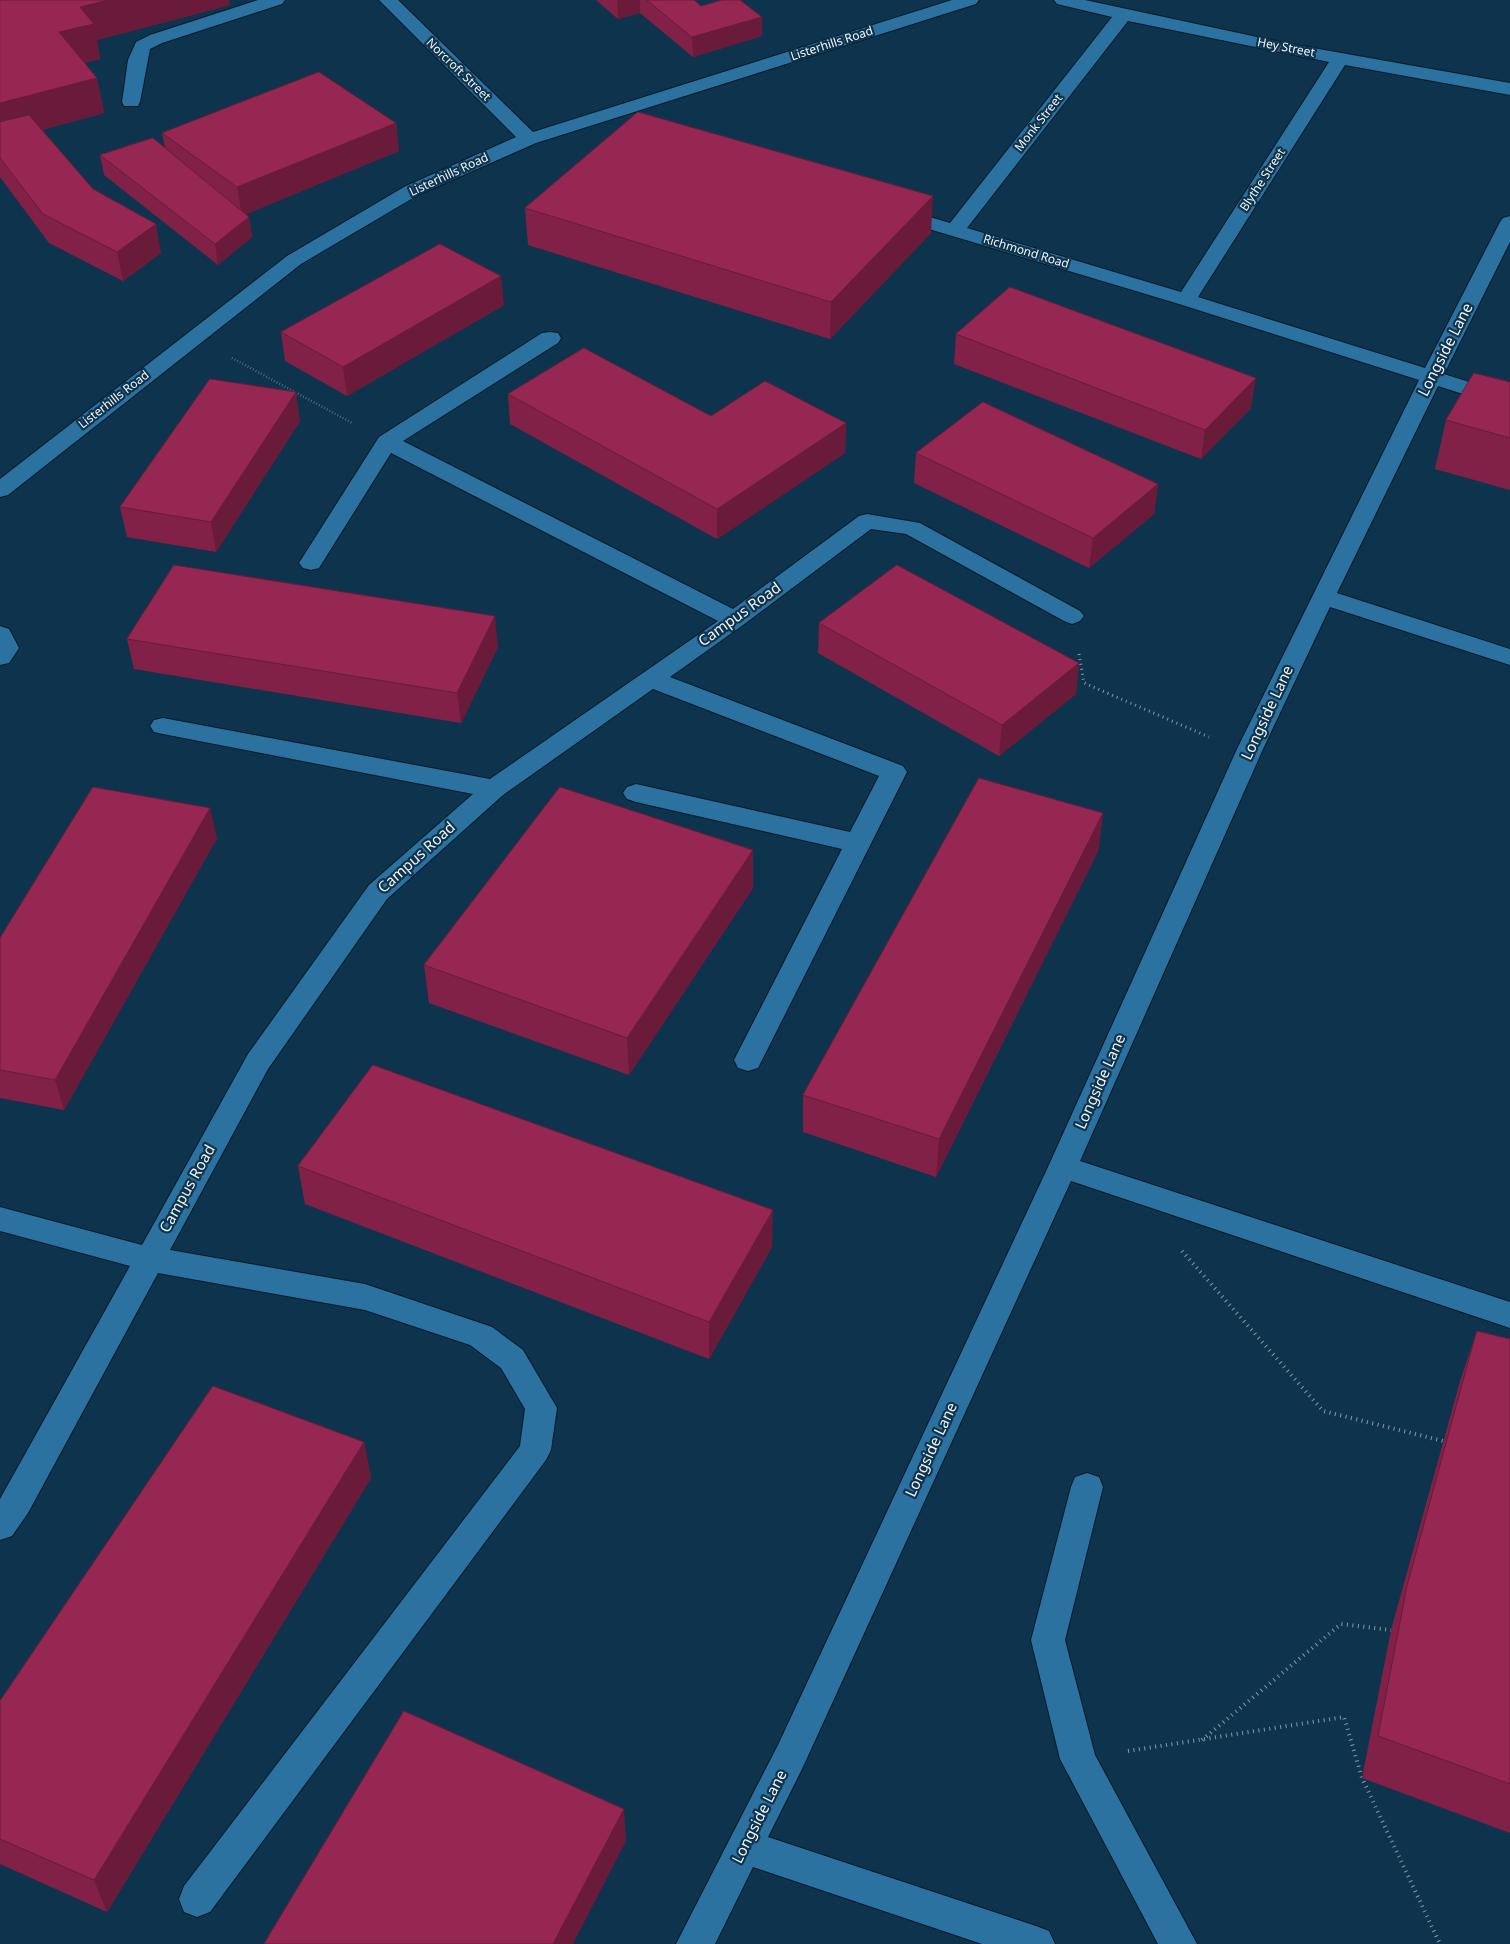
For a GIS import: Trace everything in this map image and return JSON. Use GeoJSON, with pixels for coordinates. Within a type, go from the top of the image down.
{"type":"FeatureCollection","features":[{"type":"Feature","properties":{"kind":"street"},"geometry":{"type":"LineString","coordinates":[[131,102],[135,84],[135,61],[142,46],[156,39],[276,0]]}},
{"type":"Feature","properties":{"kind":"street","name":"Norcroft Street"},"geometry":{"type":"LineString","coordinates":[[388,0],[529,139]]}},
{"type":"Feature","properties":{"kind":"street","name":"Hey Street"},"geometry":{"type":"LineString","coordinates":[[1063,0],[1123,15],[1340,59],[1510,89]]}},
{"type":"Feature","properties":{"kind":"street","name":"Listerhills Road"},"geometry":{"type":"LineString","coordinates":[[2,484],[302,255],[412,191],[529,139],[639,112],[958,2]]}},
{"type":"Feature","properties":{"kind":"street","name":"Monk Street"},"geometry":{"type":"LineString","coordinates":[[954,231],[1123,15]]}},
{"type":"Feature","properties":{"kind":"street","name":"Blythe Street"},"geometry":{"type":"LineString","coordinates":[[1186,300],[1340,59]]}},
{"type":"Feature","properties":{"kind":"street","name":"Richmond Road"},"geometry":{"type":"LineString","coordinates":[[880,208],[1186,300],[1431,379],[1510,402]]}},
{"type":"Feature","properties":{"kind":"street","name":"Longside Lane"},"geometry":{"type":"LineString","coordinates":[[695,1944],[790,1757],[1063,1167],[1250,749],[1323,597],[1510,222]]}},
{"type":"Feature","properties":{"kind":"street"},"geometry":{"type":"LineString","coordinates":[[311,563],[387,442],[550,338]]}},
{"type":"Feature","properties":{"kind":"street"},"geometry":{"type":"LineString","coordinates":[[387,442],[735,620]]}},
{"type":"Feature","properties":{"kind":"street","name":"Campus Road"},"geometry":{"type":"LineString","coordinates":[[0,1526],[16,1503],[258,1062],[378,892],[494,789],[735,620],[867,521],[912,528],[1072,616]]}},
{"type":"Feature","properties":{"kind":"street"},"geometry":{"type":"LineString","coordinates":[[1323,597],[1510,657]]}},
{"type":"Feature","properties":{"kind":"street"},"geometry":{"type":"LineString","coordinates":[[0,634],[7,648],[0,657]]}},
{"type":"Feature","properties":{"kind":"street"},"geometry":{"type":"LineString","coordinates":[[652,679],[894,772],[748,1060]]}},
{"type":"Feature","properties":{"kind":"street"},"geometry":{"type":"LineString","coordinates":[[163,726],[494,789]]}},
{"type":"Feature","properties":{"kind":"street"},"geometry":{"type":"LineString","coordinates":[[636,793],[858,843]]}},
{"type":"Feature","properties":{"kind":"street"},"geometry":{"type":"LineString","coordinates":[[1063,1167],[1510,1315]]}},
{"type":"Feature","properties":{"kind":"street"},"geometry":{"type":"LineString","coordinates":[[0,1219],[149,1259],[365,1297],[481,1336],[512,1359],[541,1408],[534,1450],[197,1899]]}},
{"type":"Feature","properties":{"kind":"street"},"geometry":{"type":"LineString","coordinates":[[1087,1487],[1048,1640],[1078,1759],[1178,1944]]}},
{"type":"Feature","properties":{"kind":"street"},"geometry":{"type":"LineString","coordinates":[[746,1846],[1036,1944]]}},
{"type":"Feature","properties":{"kind":"path"},"geometry":{"type":"LineString","coordinates":[[191,340],[228,356],[387,442]]}},
{"type":"Feature","properties":{"kind":"path"},"geometry":{"type":"LineString","coordinates":[[1084,683],[1216,739]]}},
{"type":"Feature","properties":{"kind":"path"},"geometry":{"type":"LineString","coordinates":[[1176,1244],[1323,1411],[1443,1441]]}},
{"type":"Feature","properties":{"kind":"path"},"geometry":{"type":"LineString","coordinates":[[1202,1740],[1341,1624],[1391,1630]]}},
{"type":"Feature","properties":{"kind":"path"},"geometry":{"type":"LineString","coordinates":[[1078,1759],[1344,1717],[1362,1778],[1440,1944]]}},
{"type":"Feature","properties":{"kind":"building"},"geometry":{"type":"Polygon","coordinates":[[[0,0],[109,0],[80,7],[94,24],[59,32],[97,78],[0,103],[0,0]]]}},
{"type":"Feature","properties":{"kind":"building"},"geometry":{"type":"Polygon","coordinates":[[[647,0],[694,0],[701,6],[722,0],[740,0],[762,17],[692,37],[647,0]]]}},
{"type":"Feature","properties":{"kind":"building"},"geometry":{"type":"Polygon","coordinates":[[[319,72],[396,123],[237,187],[162,133],[319,72]]]}},
{"type":"Feature","properties":{"kind":"building"},"geometry":{"type":"Polygon","coordinates":[[[638,112],[933,196],[831,302],[525,208],[638,112]]]}},
{"type":"Feature","properties":{"kind":"building"},"geometry":{"type":"Polygon","coordinates":[[[29,115],[93,189],[156,224],[117,252],[43,214],[0,158],[0,122],[29,115]]]}},
{"type":"Feature","properties":{"kind":"building"},"geometry":{"type":"Polygon","coordinates":[[[153,138],[249,217],[215,244],[100,155],[153,138]]]}},
{"type":"Feature","properties":{"kind":"building"},"geometry":{"type":"Polygon","coordinates":[[[440,244],[501,276],[343,367],[281,332],[440,244]]]}},
{"type":"Feature","properties":{"kind":"building"},"geometry":{"type":"Polygon","coordinates":[[[1010,287],[1256,378],[1205,430],[956,334],[1010,287]]]}},
{"type":"Feature","properties":{"kind":"building"},"geometry":{"type":"Polygon","coordinates":[[[584,348],[711,416],[765,381],[846,423],[717,509],[508,394],[584,348]]]}},
{"type":"Feature","properties":{"kind":"building"},"geometry":{"type":"Polygon","coordinates":[[[1474,373],[1510,382],[1510,438],[1446,420],[1474,373]]]}},
{"type":"Feature","properties":{"kind":"building"},"geometry":{"type":"Polygon","coordinates":[[[210,379],[296,392],[211,522],[120,507],[210,379]]]}},
{"type":"Feature","properties":{"kind":"building"},"geometry":{"type":"Polygon","coordinates":[[[983,402],[1158,484],[1093,538],[916,453],[983,402]]]}},
{"type":"Feature","properties":{"kind":"building"},"geometry":{"type":"Polygon","coordinates":[[[174,565],[495,616],[457,693],[127,639],[174,565]]]}},
{"type":"Feature","properties":{"kind":"building"},"geometry":{"type":"Polygon","coordinates":[[[897,565],[1079,663],[1002,725],[819,623],[897,565]]]}},
{"type":"Feature","properties":{"kind":"building"},"geometry":{"type":"Polygon","coordinates":[[[979,778],[1103,813],[939,1139],[803,1095],[979,778]]]}},
{"type":"Feature","properties":{"kind":"building"},"geometry":{"type":"Polygon","coordinates":[[[93,787],[210,808],[55,1080],[0,1070],[0,938],[93,787]]]}},
{"type":"Feature","properties":{"kind":"building"},"geometry":{"type":"Polygon","coordinates":[[[560,787],[753,850],[627,1038],[424,965],[560,787]]]}},
{"type":"Feature","properties":{"kind":"building"},"geometry":{"type":"Polygon","coordinates":[[[373,1065],[773,1210],[709,1322],[298,1166],[373,1065]]]}},
{"type":"Feature","properties":{"kind":"building"},"geometry":{"type":"Polygon","coordinates":[[[1477,1331],[1510,1339],[1510,1784],[1378,1736],[1407,1586],[1477,1331]]]}},
{"type":"Feature","properties":{"kind":"building"},"geometry":{"type":"Polygon","coordinates":[[[213,1386],[364,1442],[94,1880],[0,1839],[0,1701],[213,1386]]]}},
{"type":"Feature","properties":{"kind":"building"},"geometry":{"type":"Polygon","coordinates":[[[404,1711],[624,1809],[553,1944],[264,1944],[404,1711]]]}}]}
